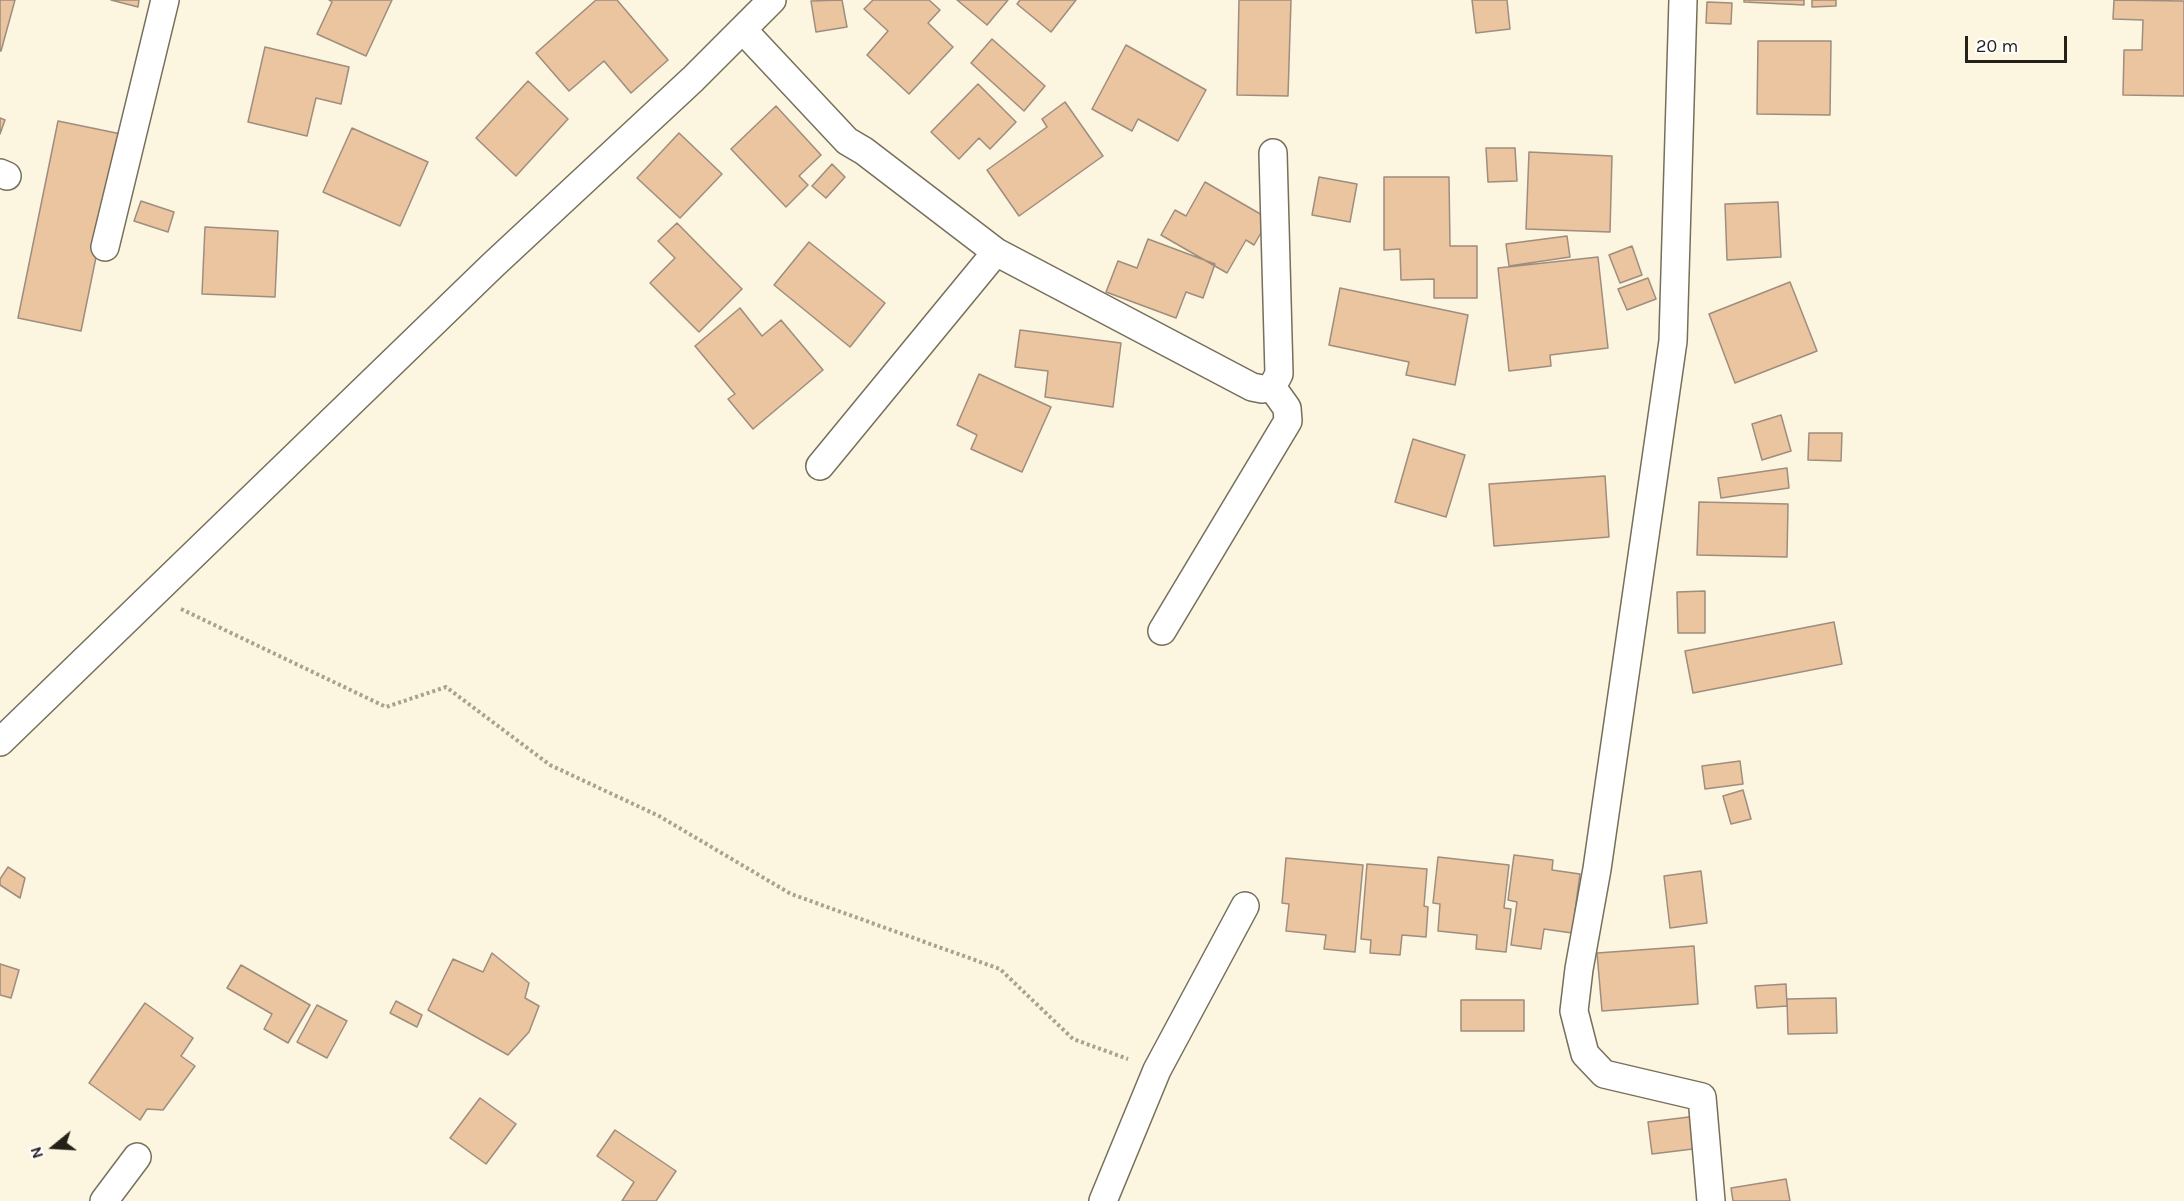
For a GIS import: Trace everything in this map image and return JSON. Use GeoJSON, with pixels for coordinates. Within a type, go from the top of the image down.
{"type":"FeatureCollection","features":[{"type":"Feature","properties":{"kind":"street"},"geometry":{"type":"LineString","coordinates":[[105,247],[165,0]]}},
{"type":"Feature","properties":{"kind":"street"},"geometry":{"type":"LineString","coordinates":[[4,730],[153,595],[484,273],[693,79],[772,0]]}},
{"type":"Feature","properties":{"kind":"street"},"geometry":{"type":"LineString","coordinates":[[1683,0],[1673,341],[1597,869],[1574,1011],[1585,1054],[1604,1074],[1702,1097],[1711,1201]]}},
{"type":"Feature","properties":{"kind":"street"},"geometry":{"type":"LineString","coordinates":[[743,30],[847,141],[864,151],[996,252],[1252,387],[1262,389],[1272,387],[1280,374],[1273,153]]}},
{"type":"Feature","properties":{"kind":"street"},"geometry":{"type":"LineString","coordinates":[[820,466],[996,252]]}},
{"type":"Feature","properties":{"kind":"street"},"geometry":{"type":"LineString","coordinates":[[1162,631],[1288,422],[1287,408],[1272,387]]}},
{"type":"Feature","properties":{"kind":"street"},"geometry":{"type":"LineString","coordinates":[[1103,1201],[1157,1070],[1245,906]]}},
{"type":"Feature","properties":{"kind":"street"},"geometry":{"type":"LineString","coordinates":[[104,1201],[137,1157]]}},
{"type":"Feature","properties":{"kind":"path"},"geometry":{"type":"LineString","coordinates":[[153,595],[310,673],[386,707],[446,687],[550,765],[659,816],[791,894],[1000,969],[1073,1039],[1157,1070]]}},
{"type":"Feature","properties":{"kind":"building"},"geometry":{"type":"Polygon","coordinates":[[[0,0],[15,0],[1,51],[0,51],[0,0]]]}},
{"type":"Feature","properties":{"kind":"building"},"geometry":{"type":"Polygon","coordinates":[[[111,0],[139,0],[138,7],[111,0]]]}},
{"type":"Feature","properties":{"kind":"building"},"geometry":{"type":"Polygon","coordinates":[[[329,0],[392,0],[366,56],[317,34],[332,2],[329,0]]]}},
{"type":"Feature","properties":{"kind":"building"},"geometry":{"type":"Polygon","coordinates":[[[596,0],[617,0],[668,60],[631,93],[604,61],[569,91],[536,53],[596,0]]]}},
{"type":"Feature","properties":{"kind":"building"},"geometry":{"type":"Polygon","coordinates":[[[842,0],[847,27],[816,32],[811,1],[842,0]]]}},
{"type":"Feature","properties":{"kind":"building"},"geometry":{"type":"Polygon","coordinates":[[[873,0],[929,0],[940,10],[928,23],[953,47],[909,94],[867,55],[888,31],[864,9],[873,0]]]}},
{"type":"Feature","properties":{"kind":"building"},"geometry":{"type":"Polygon","coordinates":[[[957,0],[1008,0],[987,25],[957,0]]]}},
{"type":"Feature","properties":{"kind":"building"},"geometry":{"type":"Polygon","coordinates":[[[1020,0],[1076,0],[1051,32],[1017,4],[1020,0]]]}},
{"type":"Feature","properties":{"kind":"building"},"geometry":{"type":"Polygon","coordinates":[[[1239,0],[1291,0],[1288,96],[1237,95],[1239,0]]]}},
{"type":"Feature","properties":{"kind":"building"},"geometry":{"type":"Polygon","coordinates":[[[1472,0],[1507,0],[1510,29],[1476,33],[1472,0]]]}},
{"type":"Feature","properties":{"kind":"building"},"geometry":{"type":"Polygon","coordinates":[[[1744,0],[1804,0],[1804,5],[1744,2],[1744,0]]]}},
{"type":"Feature","properties":{"kind":"building"},"geometry":{"type":"Polygon","coordinates":[[[1812,0],[1836,0],[1836,6],[1812,7],[1812,0]]]}},
{"type":"Feature","properties":{"kind":"building"},"geometry":{"type":"Polygon","coordinates":[[[2114,0],[2184,1],[2184,96],[2123,95],[2124,50],[2142,50],[2143,20],[2113,19],[2114,0]]]}},
{"type":"Feature","properties":{"kind":"building"},"geometry":{"type":"Polygon","coordinates":[[[1707,2],[1732,3],[1731,24],[1706,23],[1707,2]]]}},
{"type":"Feature","properties":{"kind":"building"},"geometry":{"type":"Polygon","coordinates":[[[992,39],[1045,86],[1024,111],[971,63],[992,39]]]}},
{"type":"Feature","properties":{"kind":"building"},"geometry":{"type":"Polygon","coordinates":[[[1758,41],[1831,41],[1830,115],[1757,114],[1758,41]]]}},
{"type":"Feature","properties":{"kind":"building"},"geometry":{"type":"Polygon","coordinates":[[[1126,45],[1206,90],[1178,141],[1138,119],[1132,131],[1092,109],[1126,45]]]}},
{"type":"Feature","properties":{"kind":"building"},"geometry":{"type":"Polygon","coordinates":[[[265,47],[349,67],[341,104],[316,98],[307,136],[248,122],[265,47]]]}},
{"type":"Feature","properties":{"kind":"building"},"geometry":{"type":"Polygon","coordinates":[[[528,81],[568,119],[516,176],[476,138],[528,81]]]}},
{"type":"Feature","properties":{"kind":"building"},"geometry":{"type":"Polygon","coordinates":[[[978,84],[1016,122],[990,149],[979,138],[959,159],[931,132],[978,84]]]}},
{"type":"Feature","properties":{"kind":"building"},"geometry":{"type":"Polygon","coordinates":[[[1065,102],[1103,156],[1019,216],[987,170],[1047,127],[1042,119],[1065,102]]]}},
{"type":"Feature","properties":{"kind":"building"},"geometry":{"type":"Polygon","coordinates":[[[776,106],[821,155],[799,176],[808,185],[786,207],[731,149],[776,106]]]}},
{"type":"Feature","properties":{"kind":"building"},"geometry":{"type":"Polygon","coordinates":[[[0,118],[5,120],[0,134],[0,118]]]}},
{"type":"Feature","properties":{"kind":"building"},"geometry":{"type":"Polygon","coordinates":[[[58,121],[121,134],[81,331],[18,318],[58,121]]]}},
{"type":"Feature","properties":{"kind":"building"},"geometry":{"type":"Polygon","coordinates":[[[352,128],[428,162],[400,226],[323,192],[352,128]]]}},
{"type":"Feature","properties":{"kind":"building"},"geometry":{"type":"Polygon","coordinates":[[[679,133],[722,174],[680,218],[637,178],[679,133]]]}},
{"type":"Feature","properties":{"kind":"building"},"geometry":{"type":"Polygon","coordinates":[[[1486,148],[1515,148],[1517,181],[1488,182],[1486,148]]]}},
{"type":"Feature","properties":{"kind":"building"},"geometry":{"type":"Polygon","coordinates":[[[1529,152],[1612,156],[1610,232],[1526,229],[1529,152]]]}},
{"type":"Feature","properties":{"kind":"building"},"geometry":{"type":"Polygon","coordinates":[[[832,164],[845,177],[826,198],[812,186],[832,164]]]}},
{"type":"Feature","properties":{"kind":"building"},"geometry":{"type":"Polygon","coordinates":[[[1319,177],[1357,184],[1350,222],[1312,215],[1319,177]]]}},
{"type":"Feature","properties":{"kind":"building"},"geometry":{"type":"Polygon","coordinates":[[[1384,177],[1449,177],[1450,246],[1477,246],[1477,298],[1434,298],[1434,279],[1401,280],[1400,249],[1384,250],[1384,177]]]}},
{"type":"Feature","properties":{"kind":"building"},"geometry":{"type":"Polygon","coordinates":[[[1205,182],[1269,219],[1254,245],[1246,240],[1227,273],[1161,235],[1175,210],[1186,216],[1205,182]]]}},
{"type":"Feature","properties":{"kind":"building"},"geometry":{"type":"Polygon","coordinates":[[[141,201],[174,212],[168,232],[134,221],[141,201]]]}},
{"type":"Feature","properties":{"kind":"building"},"geometry":{"type":"Polygon","coordinates":[[[1778,202],[1781,257],[1727,260],[1725,204],[1778,202]]]}},
{"type":"Feature","properties":{"kind":"building"},"geometry":{"type":"Polygon","coordinates":[[[677,223],[742,289],[699,332],[650,283],[675,258],[658,241],[677,223]]]}},
{"type":"Feature","properties":{"kind":"building"},"geometry":{"type":"Polygon","coordinates":[[[205,227],[278,231],[275,297],[202,294],[205,227]]]}},
{"type":"Feature","properties":{"kind":"building"},"geometry":{"type":"Polygon","coordinates":[[[1567,236],[1570,257],[1509,266],[1506,244],[1567,236]]]}},
{"type":"Feature","properties":{"kind":"building"},"geometry":{"type":"Polygon","coordinates":[[[1148,239],[1215,264],[1203,298],[1186,292],[1176,318],[1106,292],[1118,261],[1137,268],[1148,239]]]}},
{"type":"Feature","properties":{"kind":"building"},"geometry":{"type":"Polygon","coordinates":[[[809,242],[885,303],[850,347],[774,285],[809,242]]]}},
{"type":"Feature","properties":{"kind":"building"},"geometry":{"type":"Polygon","coordinates":[[[1632,246],[1642,275],[1620,283],[1609,255],[1632,246]]]}},
{"type":"Feature","properties":{"kind":"building"},"geometry":{"type":"Polygon","coordinates":[[[1598,257],[1608,348],[1550,355],[1551,366],[1509,371],[1498,268],[1598,257]]]}},
{"type":"Feature","properties":{"kind":"building"},"geometry":{"type":"Polygon","coordinates":[[[1648,278],[1656,299],[1627,310],[1618,289],[1648,278]]]}},
{"type":"Feature","properties":{"kind":"building"},"geometry":{"type":"Polygon","coordinates":[[[1790,282],[1817,351],[1735,383],[1709,314],[1790,282]]]}},
{"type":"Feature","properties":{"kind":"building"},"geometry":{"type":"Polygon","coordinates":[[[1340,288],[1468,315],[1455,385],[1406,375],[1409,362],[1329,345],[1340,288]]]}},
{"type":"Feature","properties":{"kind":"building"},"geometry":{"type":"Polygon","coordinates":[[[740,308],[762,336],[781,320],[823,370],[753,429],[728,399],[735,394],[695,346],[740,308]]]}},
{"type":"Feature","properties":{"kind":"building"},"geometry":{"type":"Polygon","coordinates":[[[1020,330],[1121,343],[1113,407],[1045,397],[1048,371],[1015,367],[1020,330]]]}},
{"type":"Feature","properties":{"kind":"building"},"geometry":{"type":"Polygon","coordinates":[[[979,374],[1051,407],[1022,472],[971,449],[977,435],[957,425],[979,374]]]}},
{"type":"Feature","properties":{"kind":"building"},"geometry":{"type":"Polygon","coordinates":[[[1781,415],[1791,451],[1762,460],[1752,424],[1781,415]]]}},
{"type":"Feature","properties":{"kind":"building"},"geometry":{"type":"Polygon","coordinates":[[[1809,433],[1842,433],[1841,461],[1808,460],[1809,433]]]}},
{"type":"Feature","properties":{"kind":"building"},"geometry":{"type":"Polygon","coordinates":[[[1413,439],[1465,455],[1446,517],[1395,502],[1413,439]]]}},
{"type":"Feature","properties":{"kind":"building"},"geometry":{"type":"Polygon","coordinates":[[[1787,468],[1789,488],[1721,498],[1718,478],[1787,468]]]}},
{"type":"Feature","properties":{"kind":"building"},"geometry":{"type":"Polygon","coordinates":[[[1605,476],[1609,537],[1494,546],[1489,484],[1605,476]]]}},
{"type":"Feature","properties":{"kind":"building"},"geometry":{"type":"Polygon","coordinates":[[[1699,502],[1788,504],[1787,557],[1697,555],[1699,502]]]}},
{"type":"Feature","properties":{"kind":"building"},"geometry":{"type":"Polygon","coordinates":[[[1705,591],[1705,633],[1678,633],[1677,592],[1705,591]]]}},
{"type":"Feature","properties":{"kind":"building"},"geometry":{"type":"Polygon","coordinates":[[[1834,622],[1842,664],[1693,693],[1685,651],[1834,622]]]}},
{"type":"Feature","properties":{"kind":"building"},"geometry":{"type":"Polygon","coordinates":[[[1740,761],[1743,784],[1705,789],[1702,766],[1740,761]]]}},
{"type":"Feature","properties":{"kind":"building"},"geometry":{"type":"Polygon","coordinates":[[[1743,790],[1751,819],[1731,824],[1723,796],[1743,790]]]}},
{"type":"Feature","properties":{"kind":"building"},"geometry":{"type":"Polygon","coordinates":[[[1514,855],[1553,860],[1552,870],[1580,874],[1572,933],[1544,929],[1541,949],[1511,945],[1517,902],[1508,900],[1514,855]]]}},
{"type":"Feature","properties":{"kind":"building"},"geometry":{"type":"Polygon","coordinates":[[[1438,857],[1509,865],[1504,908],[1511,909],[1506,952],[1476,949],[1477,935],[1438,931],[1440,904],[1433,903],[1438,857]]]}},
{"type":"Feature","properties":{"kind":"building"},"geometry":{"type":"Polygon","coordinates":[[[1286,858],[1363,865],[1355,952],[1324,949],[1326,935],[1286,931],[1289,904],[1282,903],[1286,858]]]}},
{"type":"Feature","properties":{"kind":"building"},"geometry":{"type":"Polygon","coordinates":[[[1367,864],[1427,869],[1424,906],[1428,907],[1426,937],[1402,935],[1400,955],[1370,953],[1371,940],[1361,939],[1367,864]]]}},
{"type":"Feature","properties":{"kind":"building"},"geometry":{"type":"Polygon","coordinates":[[[8,867],[25,878],[20,898],[0,885],[0,879],[8,867]]]}},
{"type":"Feature","properties":{"kind":"building"},"geometry":{"type":"Polygon","coordinates":[[[1701,871],[1707,923],[1670,928],[1664,876],[1701,871]]]}},
{"type":"Feature","properties":{"kind":"building"},"geometry":{"type":"Polygon","coordinates":[[[1694,946],[1698,1004],[1602,1011],[1597,953],[1694,946]]]}},
{"type":"Feature","properties":{"kind":"building"},"geometry":{"type":"Polygon","coordinates":[[[492,953],[529,983],[525,998],[539,1006],[529,1032],[508,1055],[428,1010],[453,959],[483,972],[492,953]]]}},
{"type":"Feature","properties":{"kind":"building"},"geometry":{"type":"Polygon","coordinates":[[[0,964],[19,970],[11,998],[0,995],[0,964]]]}},
{"type":"Feature","properties":{"kind":"building"},"geometry":{"type":"Polygon","coordinates":[[[241,965],[310,1005],[288,1043],[264,1029],[272,1014],[227,988],[241,965]]]}},
{"type":"Feature","properties":{"kind":"building"},"geometry":{"type":"Polygon","coordinates":[[[1786,984],[1787,1006],[1757,1008],[1755,986],[1786,984]]]}},
{"type":"Feature","properties":{"kind":"building"},"geometry":{"type":"Polygon","coordinates":[[[1836,998],[1837,1033],[1788,1034],[1787,999],[1836,998]]]}},
{"type":"Feature","properties":{"kind":"building"},"geometry":{"type":"Polygon","coordinates":[[[1461,1000],[1524,1000],[1524,1031],[1461,1031],[1461,1000]]]}},
{"type":"Feature","properties":{"kind":"building"},"geometry":{"type":"Polygon","coordinates":[[[396,1001],[422,1015],[417,1027],[390,1013],[396,1001]]]}},
{"type":"Feature","properties":{"kind":"building"},"geometry":{"type":"Polygon","coordinates":[[[145,1003],[193,1038],[181,1056],[195,1066],[163,1110],[147,1109],[140,1120],[89,1083],[145,1003]]]}},
{"type":"Feature","properties":{"kind":"building"},"geometry":{"type":"Polygon","coordinates":[[[317,1005],[347,1021],[327,1058],[297,1042],[317,1005]]]}},
{"type":"Feature","properties":{"kind":"building"},"geometry":{"type":"Polygon","coordinates":[[[480,1098],[516,1124],[486,1164],[450,1138],[480,1098]]]}},
{"type":"Feature","properties":{"kind":"building"},"geometry":{"type":"Polygon","coordinates":[[[1697,1116],[1701,1148],[1652,1154],[1648,1122],[1697,1116]]]}},
{"type":"Feature","properties":{"kind":"building"},"geometry":{"type":"Polygon","coordinates":[[[615,1130],[676,1171],[656,1201],[622,1201],[634,1182],[597,1156],[615,1130]]]}},
{"type":"Feature","properties":{"kind":"building"},"geometry":{"type":"Polygon","coordinates":[[[1786,1179],[1790,1201],[1733,1201],[1731,1188],[1786,1179]]]}}]}
